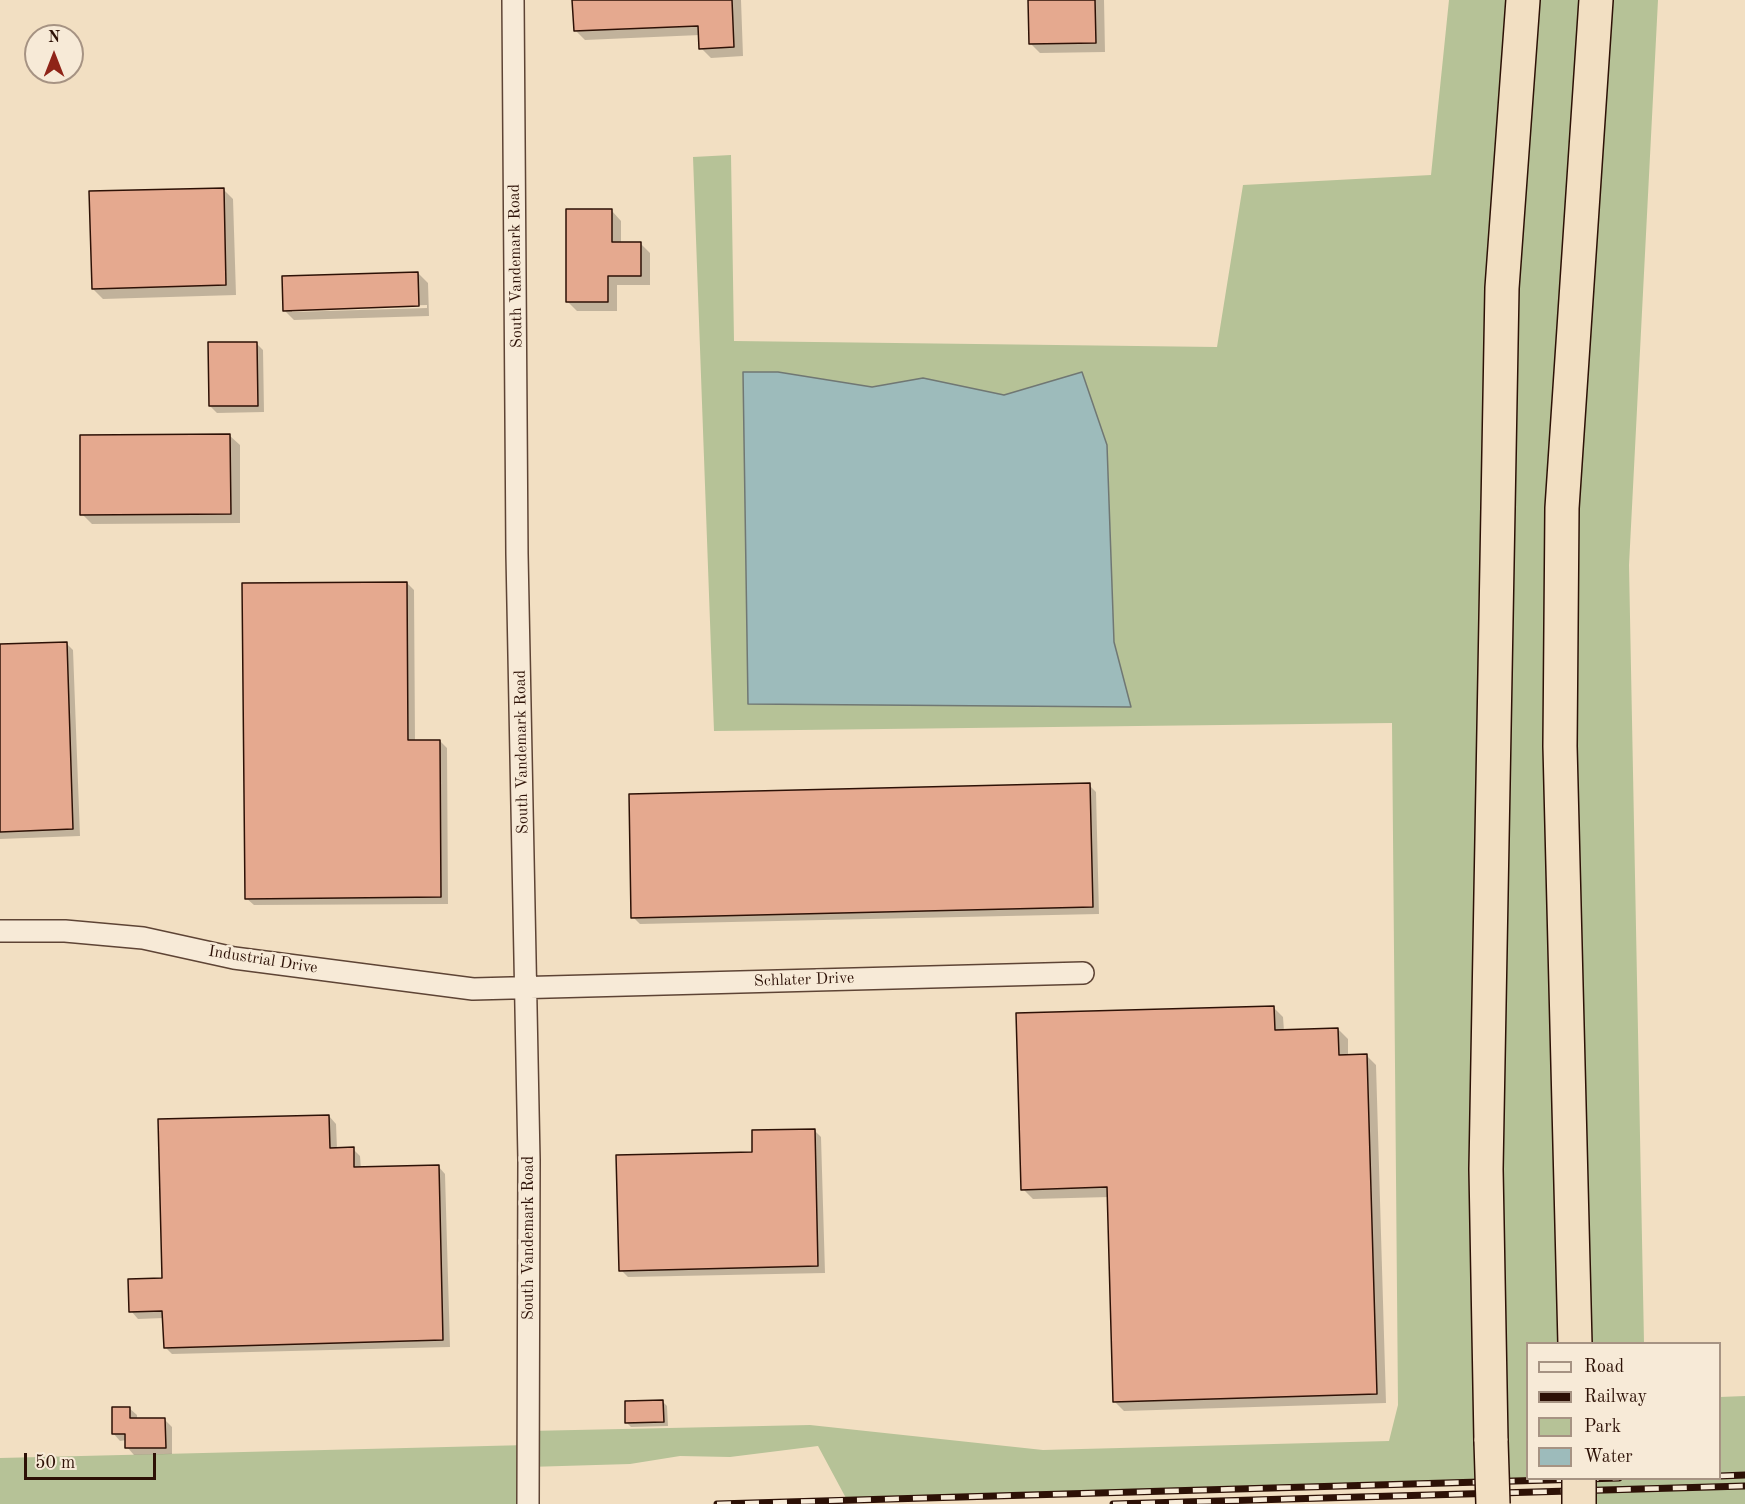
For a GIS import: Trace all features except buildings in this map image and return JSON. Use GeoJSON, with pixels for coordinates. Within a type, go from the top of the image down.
{"type":"FeatureCollection","features":[{"type":"Feature","properties":{"kind":"highway"},"geometry":{"type":"LineString","coordinates":[[1492,1504],[1486,1169],[1502,288],[1523,0]]}},
{"type":"Feature","properties":{"kind":"highway"},"geometry":{"type":"LineString","coordinates":[[1575,1342],[1560,746],[1562,508],[1596,0]]}},
{"type":"Feature","properties":{"kind":"highway"},"geometry":{"type":"LineString","coordinates":[[1579,1480],[1579,1504]]}},
{"type":"Feature","properties":{"kind":"street","name":"South Vandemark Road"},"geometry":{"type":"LineString","coordinates":[[513,0],[518,554],[529,1160],[528,1504]]}},
{"type":"Feature","properties":{"kind":"street","name":"Industrial Drive"},"geometry":{"type":"LineString","coordinates":[[0,931],[66,931],[143,938],[234,958],[473,990],[526,988]]}},
{"type":"Feature","properties":{"kind":"street","name":"Schlater Drive"},"geometry":{"type":"LineString","coordinates":[[526,988],[1083,973]]}},
{"type":"Feature","properties":{"kind":"green space"},"geometry":{"type":"Polygon","coordinates":[[[1449,0],[1658,0],[1629,565],[1644,1342],[1526,1342],[1526,1480],[1557,1480],[847,1500],[818,1446],[730,1457],[680,1456],[630,1464],[528,1467],[528,1504],[0,1504],[0,1458],[528,1445],[528,1431],[810,1425],[1043,1450],[1389,1441],[1398,1405],[1392,723],[714,731],[693,157],[731,155],[734,341],[1217,347],[1243,185],[1431,175],[1449,0]],[[778,372],[1131,707],[1114,642],[1107,445],[1082,372],[1004,395],[923,378],[872,387],[778,372]]]}},
{"type":"Feature","properties":{"kind":"green space"},"geometry":{"type":"Polygon","coordinates":[[[1745,1396],[1745,1504],[1593,1504],[1592,1480],[1721,1480],[1721,1397],[1745,1396]]]}},
{"type":"Feature","properties":{"kind":"water"},"geometry":{"type":"Polygon","coordinates":[[[743,372],[778,372],[872,387],[923,378],[1004,395],[1082,372],[1107,445],[1114,642],[1131,707],[748,704],[743,372]]]}},
{"type":"Feature","properties":{"kind":"railway"},"geometry":{"type":"LineString","coordinates":[[1721,1476],[1745,1475]]}},
{"type":"Feature","properties":{"kind":"railway"},"geometry":{"type":"LineString","coordinates":[[717,1504],[1550,1480]]}},
{"type":"Feature","properties":{"kind":"railway"},"geometry":{"type":"LineString","coordinates":[[1113,1504],[1745,1486]]}}]}
